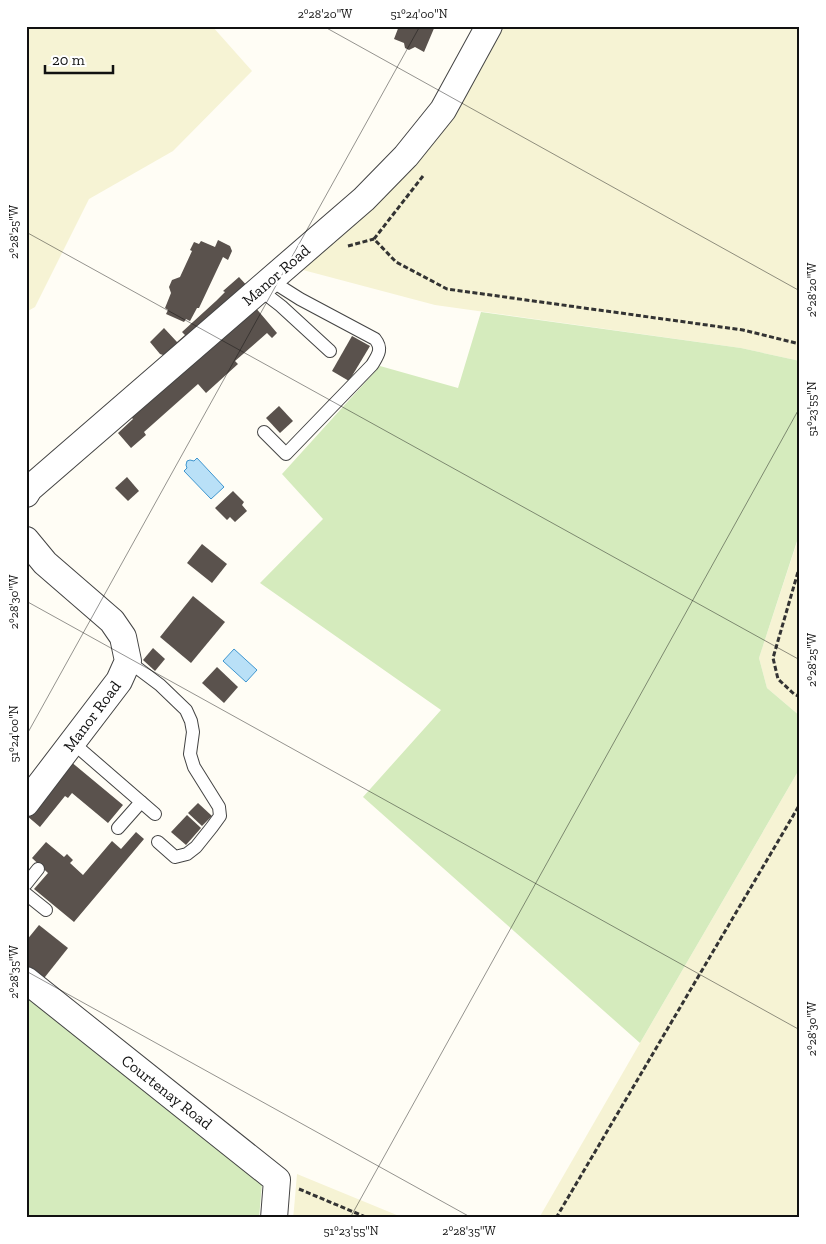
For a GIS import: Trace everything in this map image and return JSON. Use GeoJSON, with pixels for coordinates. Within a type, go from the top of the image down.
{"type":"FeatureCollection","features":[{"type":"Feature","properties":{"kind":"street","name":"Manor Road"},"geometry":{"type":"LineString","coordinates":[[26,494],[29,489],[364,199],[406,156],[443,110],[490,26]]}},
{"type":"Feature","properties":{"kind":"street","name":"Manor Road"},"geometry":{"type":"LineString","coordinates":[[26,540],[45,563],[112,621],[123,637],[128,661],[120,681],[26,803]]}},
{"type":"Feature","properties":{"kind":"street","name":"Courtenay Road"},"geometry":{"type":"LineString","coordinates":[[26,980],[277,1180]]}},
{"type":"Feature","properties":{"kind":"street"},"geometry":{"type":"LineString","coordinates":[[274,1218],[277,1180]]}},
{"type":"Feature","properties":{"kind":"lane"},"geometry":{"type":"LineString","coordinates":[[265,285],[281,306],[330,351]]}},
{"type":"Feature","properties":{"kind":"lane"},"geometry":{"type":"LineString","coordinates":[[264,432],[286,454],[372,365],[380,350],[379,344],[375,339],[300,299],[265,285]]}},
{"type":"Feature","properties":{"kind":"lane"},"geometry":{"type":"LineString","coordinates":[[128,661],[160,685],[186,710],[193,732],[190,754],[194,767],[219,807],[220,816],[216,822],[196,847],[187,854],[175,857],[158,842]]}},
{"type":"Feature","properties":{"kind":"lane"},"geometry":{"type":"LineString","coordinates":[[73,743],[155,814]]}},
{"type":"Feature","properties":{"kind":"lane"},"geometry":{"type":"LineString","coordinates":[[118,828],[141,802]]}},
{"type":"Feature","properties":{"kind":"lane"},"geometry":{"type":"LineString","coordinates":[[26,884],[38,869]]}},
{"type":"Feature","properties":{"kind":"lane"},"geometry":{"type":"LineString","coordinates":[[26,894],[46,910]]}},
{"type":"Feature","properties":{"kind":"path"},"geometry":{"type":"LineString","coordinates":[[427,171],[374,239],[396,262],[446,289],[743,330],[800,344]]}},
{"type":"Feature","properties":{"kind":"path"},"geometry":{"type":"LineString","coordinates":[[800,565],[774,658],[778,679],[800,697]]}},
{"type":"Feature","properties":{"kind":"path"},"geometry":{"type":"LineString","coordinates":[[556,1218],[800,804]]}},
{"type":"Feature","properties":{"kind":"path"},"geometry":{"type":"LineString","coordinates":[[277,1180],[368,1218]]}},
{"type":"Feature","properties":{"kind":"shaded area"},"geometry":{"type":"Polygon","coordinates":[[[26,26],[212,26],[252,71],[173,151],[89,199],[35,307],[26,312],[26,26]]]}},
{"type":"Feature","properties":{"kind":"shaded area"},"geometry":{"type":"Polygon","coordinates":[[[502,26],[800,26],[800,361],[741,348],[435,305],[303,270],[315,258],[502,26]]]}},
{"type":"Feature","properties":{"kind":"shaded area"},"geometry":{"type":"Polygon","coordinates":[[[800,533],[800,716],[767,688],[759,658],[800,533]]]}},
{"type":"Feature","properties":{"kind":"shaded area"},"geometry":{"type":"Polygon","coordinates":[[[800,768],[800,1218],[539,1218],[640,1043],[800,768]]]}},
{"type":"Feature","properties":{"kind":"shaded area"},"geometry":{"type":"Polygon","coordinates":[[[297,1174],[404,1218],[293,1218],[297,1174]]]}},
{"type":"Feature","properties":{"kind":"green space"},"geometry":{"type":"Polygon","coordinates":[[[481,312],[741,348],[800,361],[800,532],[759,658],[767,688],[800,716],[800,768],[640,1043],[363,797],[441,710],[260,583],[323,519],[282,474],[380,366],[458,388],[481,312]]]}},
{"type":"Feature","properties":{"kind":"green space"},"geometry":{"type":"Polygon","coordinates":[[[26,994],[262,1184],[259,1218],[26,1218],[26,994]]]}},
{"type":"Feature","properties":{"kind":"water"},"geometry":{"type":"Polygon","coordinates":[[[197,458],[224,487],[211,499],[184,471],[187,468],[187,461],[194,461],[197,458]]]}},
{"type":"Feature","properties":{"kind":"water"},"geometry":{"type":"Polygon","coordinates":[[[234,649],[257,670],[246,682],[223,661],[234,649]]]}},
{"type":"Feature","properties":{"kind":"building"},"geometry":{"type":"Polygon","coordinates":[[[399,26],[435,26],[424,52],[415,47],[409,50],[405,48],[404,43],[394,39],[399,26]]]}},
{"type":"Feature","properties":{"kind":"building"},"geometry":{"type":"Polygon","coordinates":[[[218,240],[230,246],[232,251],[228,260],[223,257],[199,308],[197,308],[190,321],[186,319],[184,322],[166,314],[168,310],[165,308],[171,293],[169,287],[172,280],[180,277],[194,242],[199,244],[201,241],[215,247],[218,240]]]}},
{"type":"Feature","properties":{"kind":"building"},"geometry":{"type":"Polygon","coordinates":[[[239,277],[250,289],[172,358],[160,354],[150,342],[164,328],[177,342],[185,335],[182,332],[239,277]]]}},
{"type":"Feature","properties":{"kind":"building"},"geometry":{"type":"Polygon","coordinates":[[[255,307],[277,333],[272,338],[267,333],[235,361],[238,364],[206,393],[198,384],[144,432],[146,435],[131,448],[118,433],[133,419],[130,416],[255,307]]]}},
{"type":"Feature","properties":{"kind":"building"},"geometry":{"type":"Polygon","coordinates":[[[352,336],[370,346],[349,381],[332,371],[352,336]]]}},
{"type":"Feature","properties":{"kind":"building"},"geometry":{"type":"Polygon","coordinates":[[[279,406],[293,421],[280,433],[266,418],[279,406]]]}},
{"type":"Feature","properties":{"kind":"building"},"geometry":{"type":"Polygon","coordinates":[[[127,477],[139,491],[128,501],[115,488],[127,477]]]}},
{"type":"Feature","properties":{"kind":"building"},"geometry":{"type":"Polygon","coordinates":[[[233,491],[244,502],[242,505],[247,511],[235,522],[230,517],[227,520],[215,508],[233,491]]]}},
{"type":"Feature","properties":{"kind":"building"},"geometry":{"type":"Polygon","coordinates":[[[202,544],[227,564],[212,583],[187,563],[202,544]]]}},
{"type":"Feature","properties":{"kind":"building"},"geometry":{"type":"Polygon","coordinates":[[[193,596],[225,622],[191,663],[160,637],[193,596]]]}},
{"type":"Feature","properties":{"kind":"building"},"geometry":{"type":"Polygon","coordinates":[[[153,648],[165,659],[155,671],[143,660],[153,648]]]}},
{"type":"Feature","properties":{"kind":"building"},"geometry":{"type":"Polygon","coordinates":[[[217,667],[238,687],[224,703],[202,683],[217,667]]]}},
{"type":"Feature","properties":{"kind":"building"},"geometry":{"type":"Polygon","coordinates":[[[70,761],[123,805],[108,823],[72,793],[68,798],[65,796],[40,827],[26,815],[70,761]]]}},
{"type":"Feature","properties":{"kind":"building"},"geometry":{"type":"Polygon","coordinates":[[[198,803],[212,816],[202,826],[188,813],[198,803]]]}},
{"type":"Feature","properties":{"kind":"building"},"geometry":{"type":"Polygon","coordinates":[[[187,815],[201,828],[186,845],[171,832],[187,815]]]}},
{"type":"Feature","properties":{"kind":"building"},"geometry":{"type":"Polygon","coordinates":[[[136,832],[144,839],[74,922],[34,889],[48,873],[32,858],[46,842],[64,857],[67,854],[73,860],[70,863],[83,875],[112,841],[121,849],[136,832]]]}},
{"type":"Feature","properties":{"kind":"building"},"geometry":{"type":"Polygon","coordinates":[[[39,925],[68,948],[41,982],[26,970],[26,941],[39,925]]]}}]}
